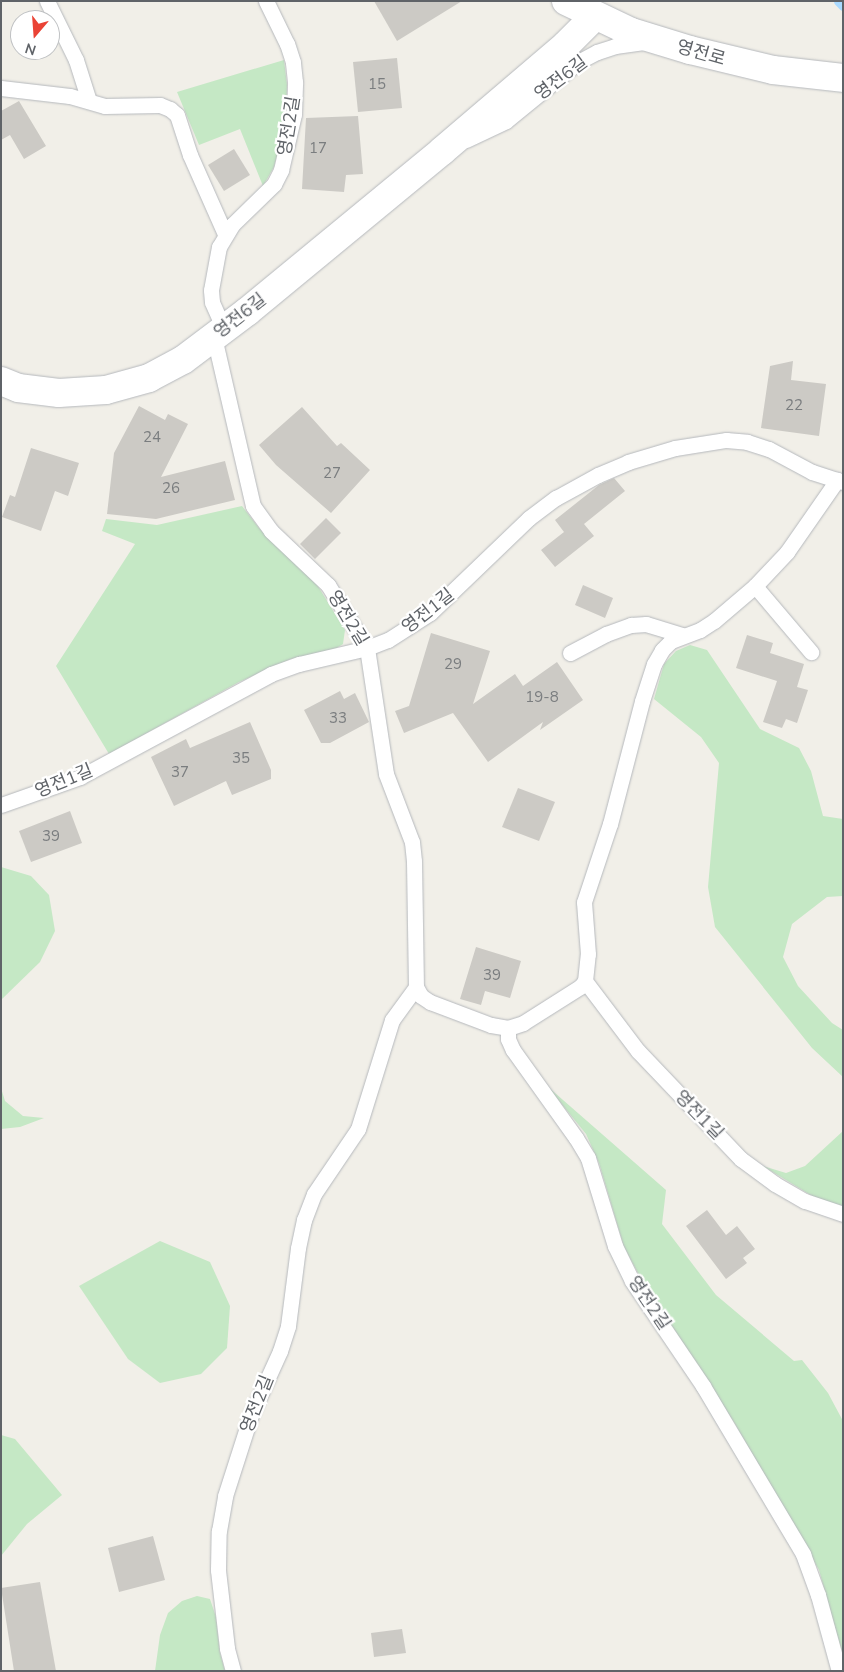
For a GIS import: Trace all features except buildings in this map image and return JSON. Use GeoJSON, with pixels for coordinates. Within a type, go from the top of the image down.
{"type":"FeatureCollection","features":[{"type":"Feature","properties":{"kind":"street","name":"영전로"},"geometry":{"type":"LineString","coordinates":[[566,1],[631,32],[730,62],[773,70],[843,78]]}},
{"type":"Feature","properties":{"kind":"street","name":"영전6길"},"geometry":{"type":"LineString","coordinates":[[1,382],[18,388],[59,393],[106,390],[149,378],[183,360],[442,151],[566,45],[595,16]]}},
{"type":"Feature","properties":{"kind":"lane"},"geometry":{"type":"LineString","coordinates":[[47,1],[76,60],[89,101]]}},
{"type":"Feature","properties":{"kind":"lane","name":"영전2길"},"geometry":{"type":"LineString","coordinates":[[233,1671],[227,1648],[218,1570],[219,1531],[225,1496],[251,1415],[280,1351],[288,1326],[298,1248],[304,1220],[314,1194],[358,1129],[392,1020],[416,987],[412,842],[386,774],[367,648],[328,585],[270,531],[253,506],[220,332],[212,302],[211,290],[215,263],[225,234],[274,184],[285,156],[294,114],[295,82],[293,62],[288,44],[266,1]]}},
{"type":"Feature","properties":{"kind":"lane","name":"영전6길"},"geometry":{"type":"LineString","coordinates":[[442,151],[506,121],[564,73],[597,52],[636,42],[663,42]]}},
{"type":"Feature","properties":{"kind":"lane"},"geometry":{"type":"LineString","coordinates":[[1,88],[70,96],[122,107],[160,105],[170,108],[177,115],[190,155],[225,234]]}},
{"type":"Feature","properties":{"kind":"lane","name":"영전1길"},"geometry":{"type":"LineString","coordinates":[[1,805],[80,777],[271,674],[299,664],[367,648],[402,633],[430,613],[522,525],[556,498],[598,475],[628,462],[675,448],[726,440],[747,442],[769,449],[812,472],[840,481],[787,552],[755,586],[700,630],[671,641],[662,650],[654,664],[642,701],[610,824],[584,902],[588,954],[585,980],[638,1051],[741,1159],[775,1184],[805,1201],[843,1214]]}},
{"type":"Feature","properties":{"kind":"lane"},"geometry":{"type":"LineString","coordinates":[[755,586],[811,652]]}},
{"type":"Feature","properties":{"kind":"lane"},"geometry":{"type":"LineString","coordinates":[[570,653],[606,634],[631,625],[646,624],[683,635]]}},
{"type":"Feature","properties":{"kind":"lane"},"geometry":{"type":"LineString","coordinates":[[416,987],[421,996],[430,1002],[491,1025],[508,1028],[523,1023],[580,987],[585,980]]}},
{"type":"Feature","properties":{"kind":"lane","name":"영전2길"},"geometry":{"type":"LineString","coordinates":[[508,1028],[508,1039],[513,1050],[576,1138],[588,1158],[616,1246],[632,1281],[703,1386],[803,1554],[816,1588],[839,1671]]}},
{"type":"Feature","properties":{"kind":"green space"},"geometry":{"type":"Polygon","coordinates":[[[284,60],[287,85],[286,122],[274,167],[263,186],[240,129],[199,145],[177,92],[284,60]]]}},
{"type":"Feature","properties":{"kind":"green space"},"geometry":{"type":"Polygon","coordinates":[[[242,506],[259,528],[316,583],[345,630],[343,644],[335,649],[291,659],[239,682],[109,754],[56,666],[135,544],[102,531],[106,519],[157,525],[242,506]]]}},
{"type":"Feature","properties":{"kind":"green space"},"geometry":{"type":"Polygon","coordinates":[[[690,645],[707,650],[760,729],[799,748],[811,771],[823,816],[843,819],[843,896],[827,897],[792,924],[783,957],[798,986],[832,1023],[843,1030],[843,1077],[812,1048],[715,927],[708,887],[719,763],[701,737],[654,699],[664,664],[676,651],[690,645]]]}},
{"type":"Feature","properties":{"kind":"green space"},"geometry":{"type":"Polygon","coordinates":[[[1,867],[31,876],[49,895],[55,931],[40,962],[1,1000],[1,867]]]}},
{"type":"Feature","properties":{"kind":"green space"},"geometry":{"type":"Polygon","coordinates":[[[547,1086],[666,1190],[662,1224],[716,1295],[794,1361],[802,1360],[828,1393],[843,1421],[843,1657],[819,1570],[735,1424],[639,1275],[624,1247],[599,1163],[586,1134],[547,1086]]]}},
{"type":"Feature","properties":{"kind":"green space"},"geometry":{"type":"Polygon","coordinates":[[[1,1088],[5,1101],[23,1116],[44,1118],[20,1127],[1,1129],[1,1088]]]}},
{"type":"Feature","properties":{"kind":"green space"},"geometry":{"type":"Polygon","coordinates":[[[843,1131],[843,1206],[817,1199],[763,1166],[786,1173],[805,1166],[843,1131]]]}},
{"type":"Feature","properties":{"kind":"green space"},"geometry":{"type":"Polygon","coordinates":[[[160,1241],[210,1262],[230,1306],[227,1348],[201,1374],[160,1383],[128,1359],[79,1286],[160,1241]]]}},
{"type":"Feature","properties":{"kind":"green space"},"geometry":{"type":"Polygon","coordinates":[[[1,1435],[15,1439],[62,1495],[27,1524],[1,1556],[1,1435]]]}},
{"type":"Feature","properties":{"kind":"green space"},"geometry":{"type":"Polygon","coordinates":[[[197,1596],[210,1599],[216,1617],[220,1653],[225,1671],[155,1671],[160,1635],[168,1613],[182,1601],[197,1596]]]}},
{"type":"Feature","properties":{"kind":"waterway"},"geometry":{"type":"LineString","coordinates":[[838,1],[843,6]]}}]}
